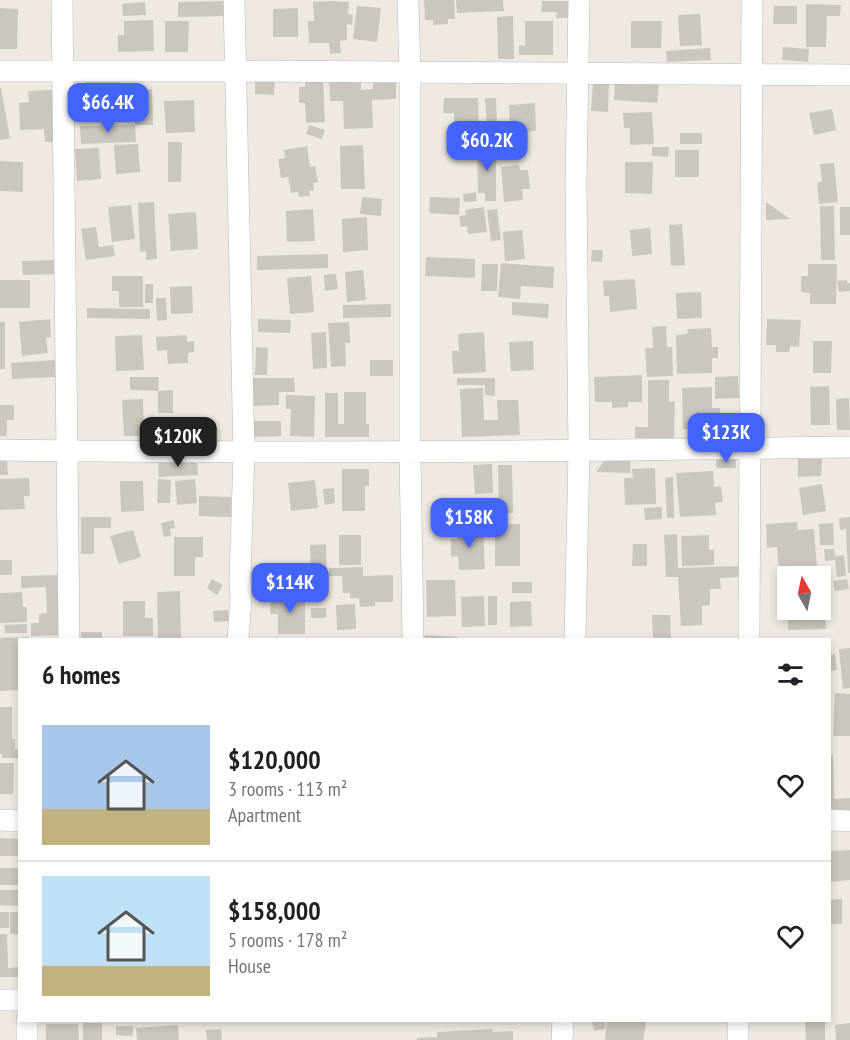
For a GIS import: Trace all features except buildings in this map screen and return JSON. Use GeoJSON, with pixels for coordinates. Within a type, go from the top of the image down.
{"type":"FeatureCollection","features":[{"type":"Feature","properties":{"kind":"street"},"geometry":{"type":"LineString","coordinates":[[62,0],[69,638]]}},
{"type":"Feature","properties":{"kind":"street"},"geometry":{"type":"LineString","coordinates":[[234,0],[244,453],[238,638]]}},
{"type":"Feature","properties":{"kind":"street"},"geometry":{"type":"LineString","coordinates":[[408,0],[413,638]]}},
{"type":"Feature","properties":{"kind":"street"},"geometry":{"type":"LineString","coordinates":[[576,638],[579,452],[576,184],[579,0]]}},
{"type":"Feature","properties":{"kind":"street"},"geometry":{"type":"LineString","coordinates":[[749,638],[752,0]]}},
{"type":"Feature","properties":{"kind":"street"},"geometry":{"type":"LineString","coordinates":[[0,71],[850,75]]}},
{"type":"Feature","properties":{"kind":"street"},"geometry":{"type":"LineString","coordinates":[[0,450],[410,453],[850,447]]}},
{"type":"Feature","properties":{"kind":"street"},"geometry":{"type":"LineString","coordinates":[[0,820],[18,820]]}},
{"type":"Feature","properties":{"kind":"street"},"geometry":{"type":"LineString","coordinates":[[831,820],[850,821]]}},
{"type":"Feature","properties":{"kind":"street"},"geometry":{"type":"LineString","coordinates":[[0,1000],[18,1000]]}},
{"type":"Feature","properties":{"kind":"street"},"geometry":{"type":"LineString","coordinates":[[27,1022],[27,1040]]}},
{"type":"Feature","properties":{"kind":"street"},"geometry":{"type":"LineString","coordinates":[[562,1040],[563,1022]]}},
{"type":"Feature","properties":{"kind":"street"},"geometry":{"type":"LineString","coordinates":[[738,1022],[738,1040]]}}]}
